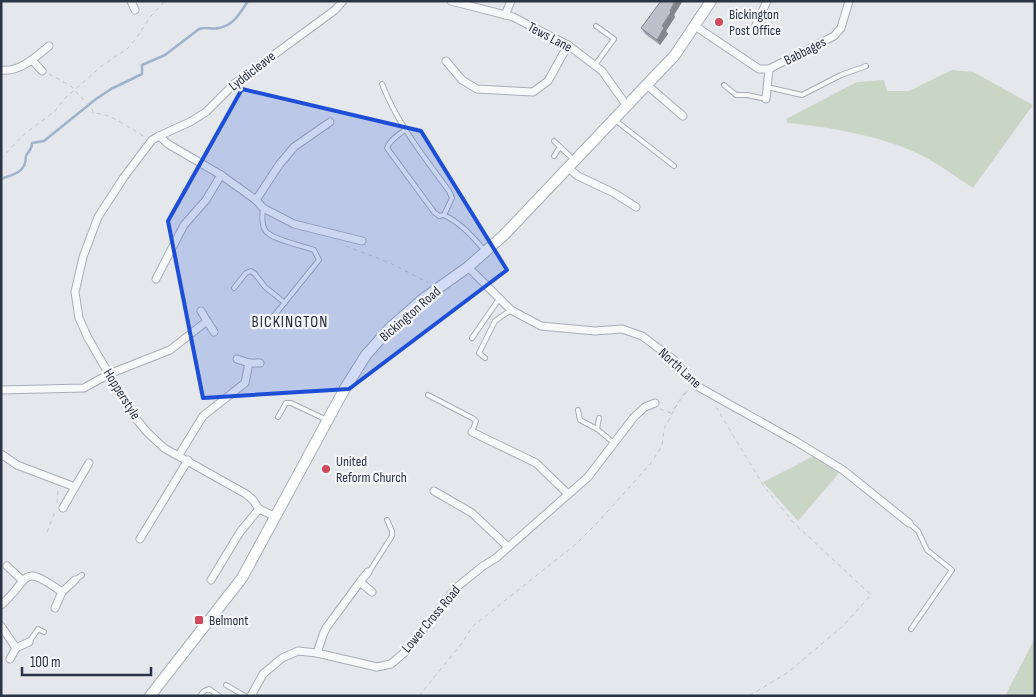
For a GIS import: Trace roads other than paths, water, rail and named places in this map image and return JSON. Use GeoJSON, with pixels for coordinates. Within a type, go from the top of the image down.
{"type":"FeatureCollection","features":[{"type":"Feature","properties":{"kind":"main road","name":"Bickington Road"},"geometry":{"type":"LineString","coordinates":[[150,696],[242,578],[276,518],[327,420],[366,355],[390,328],[423,299],[468,267],[504,236],[675,55],[711,1]]}},
{"type":"Feature","properties":{"kind":"street"},"geometry":{"type":"LineString","coordinates":[[131,1],[135,10]]}},
{"type":"Feature","properties":{"kind":"street","name":"Lyddicleave"},"geometry":{"type":"LineString","coordinates":[[88,338],[79,318],[75,292],[83,257],[98,217],[124,176],[152,140],[190,122],[206,112],[234,84],[335,10],[343,1]]}},
{"type":"Feature","properties":{"kind":"street","name":"Tews Lane"},"geometry":{"type":"LineString","coordinates":[[451,1],[513,17],[568,45],[602,71],[627,106]]}},
{"type":"Feature","properties":{"kind":"street"},"geometry":{"type":"LineString","coordinates":[[505,15],[511,1]]}},
{"type":"Feature","properties":{"kind":"street"},"geometry":{"type":"LineString","coordinates":[[756,25],[766,1]]}},
{"type":"Feature","properties":{"kind":"street","name":"Babbages"},"geometry":{"type":"LineString","coordinates":[[695,26],[759,69],[769,69],[834,36],[841,28],[849,1]]}},
{"type":"Feature","properties":{"kind":"street"},"geometry":{"type":"LineString","coordinates":[[446,61],[462,80],[478,89],[533,92],[548,81],[568,45]]}},
{"type":"Feature","properties":{"kind":"street"},"geometry":{"type":"LineString","coordinates":[[1,70],[8,71],[32,60],[50,46]]}},
{"type":"Feature","properties":{"kind":"street"},"geometry":{"type":"LineString","coordinates":[[32,60],[45,72]]}},
{"type":"Feature","properties":{"kind":"street","name":"Babbages"},"geometry":{"type":"LineString","coordinates":[[766,100],[769,69]]}},
{"type":"Feature","properties":{"kind":"street"},"geometry":{"type":"LineString","coordinates":[[647,85],[682,116]]}},
{"type":"Feature","properties":{"kind":"street"},"geometry":{"type":"LineString","coordinates":[[256,200],[278,165],[294,147],[330,122]]}},
{"type":"Feature","properties":{"kind":"street"},"geometry":{"type":"LineString","coordinates":[[159,136],[168,144],[221,175],[264,208],[294,224],[362,241]]}},
{"type":"Feature","properties":{"kind":"street"},"geometry":{"type":"LineString","coordinates":[[571,165],[578,176],[614,193],[636,207]]}},
{"type":"Feature","properties":{"kind":"street"},"geometry":{"type":"LineString","coordinates":[[156,279],[184,225],[206,200],[221,175]]}},
{"type":"Feature","properties":{"kind":"street","name":"North Lane"},"geometry":{"type":"LineString","coordinates":[[468,267],[511,310],[541,326],[595,331],[622,329],[642,336],[673,359],[693,383],[843,470],[910,523]]}},
{"type":"Feature","properties":{"kind":"street"},"geometry":{"type":"LineString","coordinates":[[201,311],[214,332]]}},
{"type":"Feature","properties":{"kind":"street"},"geometry":{"type":"LineString","coordinates":[[1,390],[84,388],[109,374],[170,350],[207,321]]}},
{"type":"Feature","properties":{"kind":"street","name":"Hopperstyle"},"geometry":{"type":"LineString","coordinates":[[88,338],[132,414],[147,432],[164,448],[246,494],[259,509],[276,518]]}},
{"type":"Feature","properties":{"kind":"street"},"geometry":{"type":"LineString","coordinates":[[237,359],[249,363],[260,363]]}},
{"type":"Feature","properties":{"kind":"street"},"geometry":{"type":"LineString","coordinates":[[179,455],[203,416],[245,383],[249,363]]}},
{"type":"Feature","properties":{"kind":"street","name":"Lower Cross Road"},"geometry":{"type":"LineString","coordinates":[[251,696],[263,674],[282,658],[298,651],[317,653],[377,668],[391,664],[406,651],[457,587],[508,547],[588,477],[634,417],[645,407],[652,404]]}},
{"type":"Feature","properties":{"kind":"street"},"geometry":{"type":"LineString","coordinates":[[472,432],[536,463],[568,494]]}},
{"type":"Feature","properties":{"kind":"street"},"geometry":{"type":"LineString","coordinates":[[1,454],[17,466],[74,487]]}},
{"type":"Feature","properties":{"kind":"street"},"geometry":{"type":"LineString","coordinates":[[140,539],[188,460]]}},
{"type":"Feature","properties":{"kind":"street"},"geometry":{"type":"LineString","coordinates":[[63,508],[90,463]]}},
{"type":"Feature","properties":{"kind":"street"},"geometry":{"type":"LineString","coordinates":[[434,492],[472,513],[508,547]]}},
{"type":"Feature","properties":{"kind":"street"},"geometry":{"type":"LineString","coordinates":[[211,580],[240,532],[259,509]]}},
{"type":"Feature","properties":{"kind":"street"},"geometry":{"type":"LineString","coordinates":[[7,566],[22,580]]}},
{"type":"Feature","properties":{"kind":"street"},"geometry":{"type":"LineString","coordinates":[[317,653],[326,628],[368,572]]}},
{"type":"Feature","properties":{"kind":"street"},"geometry":{"type":"LineString","coordinates":[[1,606],[22,580],[28,576],[36,576],[62,592]]}},
{"type":"Feature","properties":{"kind":"street"},"geometry":{"type":"LineString","coordinates":[[55,608],[62,592],[79,577]]}},
{"type":"Feature","properties":{"kind":"street"},"geometry":{"type":"LineString","coordinates":[[360,582],[372,592]]}},
{"type":"Feature","properties":{"kind":"street"},"geometry":{"type":"LineString","coordinates":[[1,626],[16,648]]}},
{"type":"Feature","properties":{"kind":"street"},"geometry":{"type":"LineString","coordinates":[[10,659],[16,648],[29,642]]}},
{"type":"Feature","properties":{"kind":"lane"},"geometry":{"type":"LineString","coordinates":[[595,66],[614,39],[596,26]]}},
{"type":"Feature","properties":{"kind":"lane"},"geometry":{"type":"LineString","coordinates":[[767,87],[802,95],[841,75],[866,66]]}},
{"type":"Feature","properties":{"kind":"lane"},"geometry":{"type":"LineString","coordinates":[[382,84],[389,102],[406,130],[449,191],[452,198],[444,215]]}},
{"type":"Feature","properties":{"kind":"lane"},"geometry":{"type":"LineString","coordinates":[[724,84],[736,95],[747,95],[766,100]]}},
{"type":"Feature","properties":{"kind":"lane"},"geometry":{"type":"LineString","coordinates":[[614,120],[674,166]]}},
{"type":"Feature","properties":{"kind":"lane"},"geometry":{"type":"LineString","coordinates":[[406,130],[395,137],[388,144],[387,148],[434,212],[439,216],[444,215],[455,220],[486,251]]}},
{"type":"Feature","properties":{"kind":"lane"},"geometry":{"type":"LineString","coordinates":[[554,141],[571,165]]}},
{"type":"Feature","properties":{"kind":"lane"},"geometry":{"type":"LineString","coordinates":[[554,156],[560,147]]}},
{"type":"Feature","properties":{"kind":"lane"},"geometry":{"type":"LineString","coordinates":[[264,208],[262,219],[268,234],[314,250],[319,260],[269,322]]}},
{"type":"Feature","properties":{"kind":"lane"},"geometry":{"type":"LineString","coordinates":[[234,288],[246,273],[251,271],[265,287],[285,303]]}},
{"type":"Feature","properties":{"kind":"lane"},"geometry":{"type":"LineString","coordinates":[[472,338],[499,299]]}},
{"type":"Feature","properties":{"kind":"lane"},"geometry":{"type":"LineString","coordinates":[[485,358],[479,353],[495,321],[511,310]]}},
{"type":"Feature","properties":{"kind":"lane"},"geometry":{"type":"LineString","coordinates":[[428,396],[474,419],[476,421],[472,432]]}},
{"type":"Feature","properties":{"kind":"lane"},"geometry":{"type":"LineString","coordinates":[[278,417],[286,404],[291,403],[327,420]]}},
{"type":"Feature","properties":{"kind":"lane"},"geometry":{"type":"LineString","coordinates":[[578,410],[580,420],[597,430],[614,444]]}},
{"type":"Feature","properties":{"kind":"lane"},"geometry":{"type":"LineString","coordinates":[[597,430],[599,418]]}},
{"type":"Feature","properties":{"kind":"lane"},"geometry":{"type":"LineString","coordinates":[[368,572],[392,536],[392,530],[387,520]]}},
{"type":"Feature","properties":{"kind":"lane"},"geometry":{"type":"LineString","coordinates":[[910,523],[918,531],[927,550],[952,570],[911,629]]}},
{"type":"Feature","properties":{"kind":"lane"},"geometry":{"type":"LineString","coordinates":[[29,642],[38,629],[44,632]]}},
{"type":"Feature","properties":{"kind":"lane"},"geometry":{"type":"LineString","coordinates":[[226,685],[245,696]]}},
{"type":"Feature","properties":{"kind":"lane"},"geometry":{"type":"LineString","coordinates":[[200,696],[208,689],[219,696]]}},
{"type":"Feature","properties":{"kind":"waterway"},"geometry":{"type":"LineString","coordinates":[[1,179],[21,170],[32,143],[44,141],[96,99],[111,89],[142,74],[142,65],[165,55],[199,29],[216,28],[229,24],[236,18],[248,1]]}},
{"type":"Feature","properties":{"kind":"place","name":"Bickington Post Office"},"geometry":{"type":"Point","coordinates":[719,22]}},
{"type":"Feature","properties":{"kind":"place","name":"United Reform Church"},"geometry":{"type":"Point","coordinates":[326,469]}},
{"type":"Feature","properties":{"kind":"place","name":"Belmont"},"geometry":{"type":"Point","coordinates":[199,620]}},
{"type":"Feature","properties":{"kind":"district","name":"BICKINGTON"},"geometry":{"type":"Point","coordinates":[290,322]}}]}
